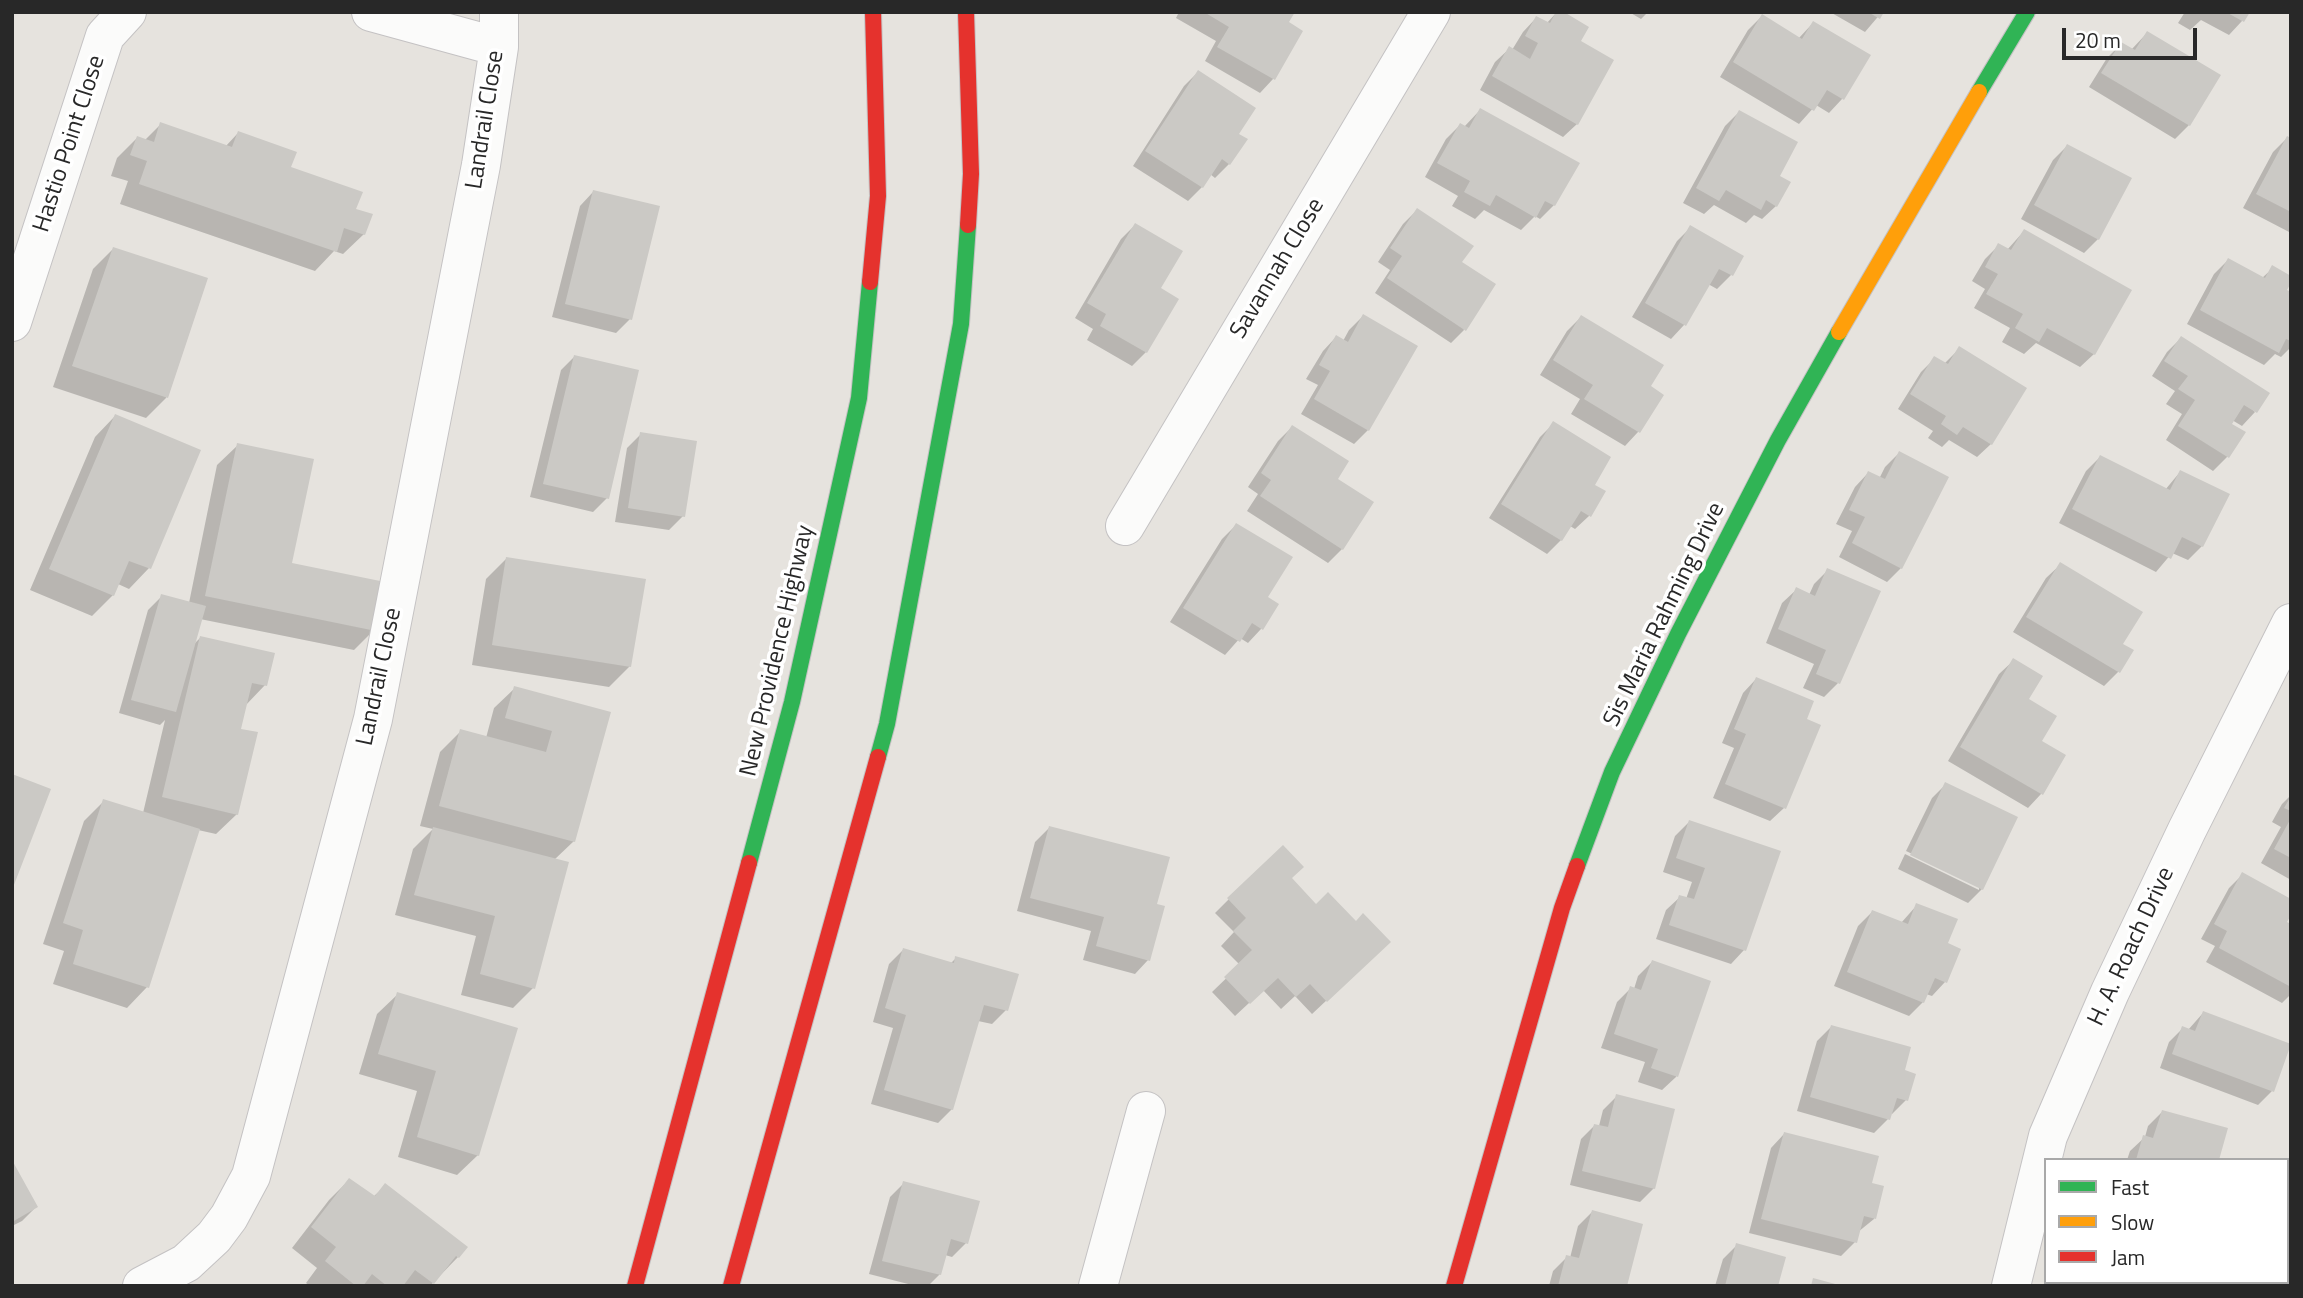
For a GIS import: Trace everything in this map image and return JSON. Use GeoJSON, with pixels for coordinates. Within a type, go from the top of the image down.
{"type":"FeatureCollection","features":[{"type":"Feature","properties":{"kind":"main road","name":"New Providence Highway"},"geometry":{"type":"LineString","coordinates":[[635,1286],[792,702],[859,398],[878,196],[873,12]]}},
{"type":"Feature","properties":{"kind":"main road"},"geometry":{"type":"LineString","coordinates":[[731,1286],[887,724],[925,522],[961,324],[971,174],[966,12]]}},
{"type":"Feature","properties":{"kind":"main road","name":"Sis Maria Rahming Drive"},"geometry":{"type":"LineString","coordinates":[[1454,1286],[1562,908],[1612,772],[1678,634],[1778,440],[1923,185],[2027,12]]}},
{"type":"Feature","properties":{"kind":"street","name":"Hastio Point Close"},"geometry":{"type":"LineString","coordinates":[[12,322],[105,36],[127,12]]}},
{"type":"Feature","properties":{"kind":"street"},"geometry":{"type":"LineString","coordinates":[[371,12],[499,30]]}},
{"type":"Feature","properties":{"kind":"street","name":"Savannah Close"},"geometry":{"type":"LineString","coordinates":[[1125,526],[1431,12]]}},
{"type":"Feature","properties":{"kind":"street","name":"Landrail Close"},"geometry":{"type":"LineString","coordinates":[[142,1286],[187,1264],[214,1237],[229,1217],[251,1176],[373,719],[481,165],[499,30]]}},
{"type":"Feature","properties":{"kind":"street","name":"H. A. Roach Drive"},"geometry":{"type":"LineString","coordinates":[[2011,1286],[2048,1136],[2122,967],[2187,830],[2291,624]]}},
{"type":"Feature","properties":{"kind":"street"},"geometry":{"type":"LineString","coordinates":[[1098,1286],[1146,1111]]}},
{"type":"Feature","properties":{"kind":"building"},"geometry":{"type":"Polygon","coordinates":[[[1204,12],[1295,12],[1289,22],[1303,31],[1275,80],[1217,47],[1229,27],[1204,12]]]}},
{"type":"Feature","properties":{"kind":"building"},"geometry":{"type":"Polygon","coordinates":[[[1556,12],[1564,12],[1589,27],[1581,41],[1614,60],[1578,125],[1492,76],[1509,46],[1530,59],[1538,43],[1525,36],[1536,16],[1550,23],[1556,12]]]}},
{"type":"Feature","properties":{"kind":"building"},"geometry":{"type":"Polygon","coordinates":[[[1868,12],[1884,12],[1880,19],[1868,12]]]}},
{"type":"Feature","properties":{"kind":"building"},"geometry":{"type":"Polygon","coordinates":[[[2226,12],[2250,12],[2244,22],[2226,12]]]}},
{"type":"Feature","properties":{"kind":"building"},"geometry":{"type":"Polygon","coordinates":[[[1762,14],[1802,39],[1813,21],[1871,55],[1844,100],[1827,90],[1814,111],[1733,62],[1762,14]]]}},
{"type":"Feature","properties":{"kind":"building"},"geometry":{"type":"Polygon","coordinates":[[[2147,31],[2221,75],[2190,126],[2101,73],[2121,42],[2135,50],[2147,31]]]}},
{"type":"Feature","properties":{"kind":"building"},"geometry":{"type":"Polygon","coordinates":[[[1198,70],[1256,108],[1239,134],[1248,139],[1230,165],[1222,159],[1203,188],[1145,151],[1198,70]]]}},
{"type":"Feature","properties":{"kind":"building"},"geometry":{"type":"Polygon","coordinates":[[[1480,108],[1580,163],[1555,206],[1545,201],[1536,218],[1496,195],[1490,206],[1464,192],[1470,181],[1437,163],[1460,123],[1469,128],[1480,108]]]}},
{"type":"Feature","properties":{"kind":"building"},"geometry":{"type":"Polygon","coordinates":[[[1739,110],[1798,142],[1780,176],[1791,182],[1777,207],[1766,200],[1761,210],[1726,190],[1719,201],[1696,188],[1739,110]]]}},
{"type":"Feature","properties":{"kind":"building"},"geometry":{"type":"Polygon","coordinates":[[[160,122],[232,147],[238,131],[297,152],[291,167],[363,192],[356,209],[373,214],[365,235],[344,228],[337,252],[139,184],[147,161],[130,155],[137,136],[154,142],[160,122]]]}},
{"type":"Feature","properties":{"kind":"building"},"geometry":{"type":"Polygon","coordinates":[[[2287,136],[2291,138],[2291,212],[2256,194],[2287,136]]]}},
{"type":"Feature","properties":{"kind":"building"},"geometry":{"type":"Polygon","coordinates":[[[2067,144],[2132,178],[2099,240],[2034,205],[2067,144]]]}},
{"type":"Feature","properties":{"kind":"building"},"geometry":{"type":"Polygon","coordinates":[[[593,190],[660,206],[632,320],[565,304],[593,190]]]}},
{"type":"Feature","properties":{"kind":"building"},"geometry":{"type":"Polygon","coordinates":[[[1417,208],[1474,246],[1462,262],[1496,284],[1466,331],[1387,278],[1402,256],[1390,248],[1417,208]]]}},
{"type":"Feature","properties":{"kind":"building"},"geometry":{"type":"Polygon","coordinates":[[[1135,223],[1183,251],[1161,288],[1179,299],[1147,353],[1100,326],[1106,314],[1087,303],[1135,223]]]}},
{"type":"Feature","properties":{"kind":"building"},"geometry":{"type":"Polygon","coordinates":[[[1690,225],[1744,256],[1733,276],[1719,269],[1686,326],[1645,303],[1690,225]]]}},
{"type":"Feature","properties":{"kind":"building"},"geometry":{"type":"Polygon","coordinates":[[[2024,229],[2132,290],[2095,355],[2047,328],[2039,342],[2015,328],[2023,314],[1986,294],[1998,274],[1985,267],[1998,243],[2011,250],[2024,229]]]}},
{"type":"Feature","properties":{"kind":"building"},"geometry":{"type":"Polygon","coordinates":[[[113,247],[208,278],[168,398],[72,366],[113,247]]]}},
{"type":"Feature","properties":{"kind":"building"},"geometry":{"type":"Polygon","coordinates":[[[2228,258],[2265,278],[2272,265],[2291,276],[2287,290],[2291,292],[2291,341],[2286,339],[2279,353],[2200,310],[2228,258]]]}},
{"type":"Feature","properties":{"kind":"building"},"geometry":{"type":"Polygon","coordinates":[[[1363,314],[1418,346],[1369,431],[1314,399],[1330,371],[1319,365],[1336,335],[1348,342],[1363,314]]]}},
{"type":"Feature","properties":{"kind":"building"},"geometry":{"type":"Polygon","coordinates":[[[1581,315],[1664,365],[1651,386],[1664,395],[1640,433],[1584,399],[1593,385],[1553,360],[1581,315]]]}},
{"type":"Feature","properties":{"kind":"building"},"geometry":{"type":"Polygon","coordinates":[[[2181,336],[2270,393],[2257,413],[2244,405],[2232,424],[2246,432],[2229,458],[2178,426],[2195,400],[2178,389],[2188,376],[2164,361],[2181,336]]]}},
{"type":"Feature","properties":{"kind":"building"},"geometry":{"type":"Polygon","coordinates":[[[1959,346],[2027,388],[1992,445],[1963,427],[1957,435],[1941,424],[1946,416],[1910,394],[1934,356],[1948,364],[1959,346]]]}},
{"type":"Feature","properties":{"kind":"building"},"geometry":{"type":"Polygon","coordinates":[[[574,355],[639,370],[609,499],[543,484],[574,355]]]}},
{"type":"Feature","properties":{"kind":"building"},"geometry":{"type":"Polygon","coordinates":[[[115,414],[201,450],[151,569],[129,561],[114,596],[49,569],[115,414]]]}},
{"type":"Feature","properties":{"kind":"building"},"geometry":{"type":"Polygon","coordinates":[[[1553,421],[1611,457],[1595,485],[1606,491],[1591,517],[1581,511],[1562,541],[1501,504],[1553,421]]]}},
{"type":"Feature","properties":{"kind":"building"},"geometry":{"type":"Polygon","coordinates":[[[1292,425],[1349,461],[1338,479],[1374,502],[1343,550],[1260,496],[1271,480],[1261,473],[1292,425]]]}},
{"type":"Feature","properties":{"kind":"building"},"geometry":{"type":"Polygon","coordinates":[[[640,432],[697,441],[685,517],[628,508],[640,432]]]}},
{"type":"Feature","properties":{"kind":"building"},"geometry":{"type":"Polygon","coordinates":[[[237,443],[314,459],[292,563],[385,582],[376,631],[205,596],[237,443]]]}},
{"type":"Feature","properties":{"kind":"building"},"geometry":{"type":"Polygon","coordinates":[[[1899,451],[1949,477],[1902,569],[1852,543],[1865,517],[1849,510],[1868,471],[1885,479],[1899,451]]]}},
{"type":"Feature","properties":{"kind":"building"},"geometry":{"type":"Polygon","coordinates":[[[2100,455],[2170,490],[2180,470],[2230,494],[2203,547],[2182,537],[2171,559],[2072,509],[2100,455]]]}},
{"type":"Feature","properties":{"kind":"building"},"geometry":{"type":"Polygon","coordinates":[[[1236,523],[1293,557],[1268,597],[1279,604],[1263,630],[1252,623],[1240,642],[1183,608],[1236,523]]]}},
{"type":"Feature","properties":{"kind":"building"},"geometry":{"type":"Polygon","coordinates":[[[506,557],[646,579],[631,667],[492,645],[506,557]]]}},
{"type":"Feature","properties":{"kind":"building"},"geometry":{"type":"Polygon","coordinates":[[[2060,562],[2143,612],[2123,644],[2134,650],[2120,673],[2026,617],[2060,562]]]}},
{"type":"Feature","properties":{"kind":"building"},"geometry":{"type":"Polygon","coordinates":[[[1827,568],[1881,591],[1840,684],[1816,674],[1826,650],[1778,629],[1796,587],[1815,596],[1827,568]]]}},
{"type":"Feature","properties":{"kind":"building"},"geometry":{"type":"Polygon","coordinates":[[[161,594],[206,606],[176,712],[131,700],[161,594]]]}},
{"type":"Feature","properties":{"kind":"building"},"geometry":{"type":"Polygon","coordinates":[[[200,636],[275,653],[267,686],[252,683],[241,729],[258,732],[238,815],[162,797],[200,636]]]}},
{"type":"Feature","properties":{"kind":"building"},"geometry":{"type":"Polygon","coordinates":[[[2013,658],[2043,676],[2029,699],[2057,716],[2042,741],[2066,755],[2043,795],[1960,747],[2013,658]]]}},
{"type":"Feature","properties":{"kind":"building"},"geometry":{"type":"Polygon","coordinates":[[[1756,677],[1814,701],[1807,719],[1821,725],[1786,809],[1725,784],[1746,734],[1734,729],[1756,677]]]}},
{"type":"Feature","properties":{"kind":"building"},"geometry":{"type":"Polygon","coordinates":[[[514,686],[611,712],[575,842],[439,806],[460,729],[546,752],[552,731],[505,718],[514,686]]]}},
{"type":"Feature","properties":{"kind":"building"},"geometry":{"type":"Polygon","coordinates":[[[12,774],[51,789],[12,890],[12,774]]]}},
{"type":"Feature","properties":{"kind":"building"},"geometry":{"type":"Polygon","coordinates":[[[1945,782],[2018,817],[1983,890],[1910,855],[1945,782]]]}},
{"type":"Feature","properties":{"kind":"building"},"geometry":{"type":"Polygon","coordinates":[[[2291,796],[2291,811],[2284,808],[2291,796]]]}},
{"type":"Feature","properties":{"kind":"building"},"geometry":{"type":"Polygon","coordinates":[[[103,799],[200,829],[149,988],[73,964],[83,930],[63,923],[103,799]]]}},
{"type":"Feature","properties":{"kind":"building"},"geometry":{"type":"Polygon","coordinates":[[[2291,818],[2291,858],[2274,849],[2291,818]]]}},
{"type":"Feature","properties":{"kind":"building"},"geometry":{"type":"Polygon","coordinates":[[[1689,820],[1781,851],[1746,951],[1669,925],[1679,895],[1694,899],[1705,868],[1676,858],[1689,820]]]}},
{"type":"Feature","properties":{"kind":"building"},"geometry":{"type":"Polygon","coordinates":[[[1049,826],[1170,857],[1157,904],[1165,906],[1150,961],[1096,946],[1104,917],[1030,898],[1049,826]]]}},
{"type":"Feature","properties":{"kind":"building"},"geometry":{"type":"Polygon","coordinates":[[[433,827],[569,862],[535,989],[480,974],[495,916],[414,895],[433,827]]]}},
{"type":"Feature","properties":{"kind":"building"},"geometry":{"type":"Polygon","coordinates":[[[1283,845],[1304,867],[1292,878],[1316,904],[1328,892],[1356,921],[1363,913],[1391,942],[1327,1002],[1310,984],[1296,997],[1278,978],[1250,1004],[1224,977],[1252,950],[1233,931],[1246,918],[1227,898],[1283,845]]]}},
{"type":"Feature","properties":{"kind":"building"},"geometry":{"type":"Polygon","coordinates":[[[2242,872],[2291,899],[2291,915],[2287,922],[2291,924],[2291,987],[2219,948],[2227,931],[2214,924],[2242,872]]]}},
{"type":"Feature","properties":{"kind":"building"},"geometry":{"type":"Polygon","coordinates":[[[1916,903],[1958,919],[1948,943],[1961,949],[1947,983],[1935,978],[1924,1003],[1847,972],[1872,910],[1908,924],[1916,903]]]}},
{"type":"Feature","properties":{"kind":"building"},"geometry":{"type":"Polygon","coordinates":[[[903,948],[954,963],[955,956],[1019,974],[1008,1011],[984,1005],[953,1110],[884,1090],[906,1015],[885,1008],[903,948]]]}},
{"type":"Feature","properties":{"kind":"building"},"geometry":{"type":"Polygon","coordinates":[[[1652,960],[1711,981],[1678,1077],[1651,1068],[1658,1049],[1614,1034],[1630,986],[1641,990],[1652,960]]]}},
{"type":"Feature","properties":{"kind":"building"},"geometry":{"type":"Polygon","coordinates":[[[397,992],[518,1028],[479,1156],[417,1137],[436,1071],[378,1054],[397,992]]]}},
{"type":"Feature","properties":{"kind":"building"},"geometry":{"type":"Polygon","coordinates":[[[2203,1011],[2291,1044],[2274,1092],[2172,1054],[2182,1026],[2195,1031],[2203,1011]]]}},
{"type":"Feature","properties":{"kind":"building"},"geometry":{"type":"Polygon","coordinates":[[[1831,1025],[1911,1047],[1905,1070],[1916,1074],[1908,1101],[1897,1098],[1890,1120],[1810,1097],[1831,1025]]]}},
{"type":"Feature","properties":{"kind":"building"},"geometry":{"type":"Polygon","coordinates":[[[1616,1094],[1675,1109],[1655,1189],[1582,1171],[1594,1124],[1608,1127],[1616,1094]]]}},
{"type":"Feature","properties":{"kind":"building"},"geometry":{"type":"Polygon","coordinates":[[[2162,1110],[2228,1128],[2220,1158],[2137,1158],[2143,1135],[2153,1138],[2162,1110]]]}},
{"type":"Feature","properties":{"kind":"building"},"geometry":{"type":"Polygon","coordinates":[[[1784,1132],[1879,1156],[1872,1183],[1884,1186],[1876,1219],[1864,1216],[1857,1243],[1761,1219],[1784,1132]]]}},
{"type":"Feature","properties":{"kind":"building"},"geometry":{"type":"Polygon","coordinates":[[[12,1160],[38,1207],[12,1222],[12,1160]]]}},
{"type":"Feature","properties":{"kind":"building"},"geometry":{"type":"Polygon","coordinates":[[[349,1178],[375,1196],[385,1183],[468,1247],[459,1258],[456,1256],[434,1284],[415,1270],[403,1286],[387,1286],[372,1274],[363,1286],[356,1286],[325,1261],[336,1247],[311,1227],[349,1178]]]}},
{"type":"Feature","properties":{"kind":"building"},"geometry":{"type":"Polygon","coordinates":[[[903,1181],[980,1201],[968,1244],[951,1239],[941,1275],[882,1261],[903,1181]]]}},
{"type":"Feature","properties":{"kind":"building"},"geometry":{"type":"Polygon","coordinates":[[[1592,1210],[1643,1224],[1627,1286],[1558,1286],[1566,1255],[1579,1258],[1592,1210]]]}},
{"type":"Feature","properties":{"kind":"building"},"geometry":{"type":"Polygon","coordinates":[[[1736,1243],[1786,1257],[1778,1286],[1725,1286],[1736,1243]]]}},
{"type":"Feature","properties":{"kind":"building"},"geometry":{"type":"Polygon","coordinates":[[[1813,1278],[1839,1285],[1839,1286],[1811,1286],[1813,1278]]]}},
{"type":"Feature","properties":{"kind":"building"},"geometry":{"type":"Polygon","coordinates":[[[2110,1284],[2184,1284],[2184,1286],[2110,1284]]]}},
{"type":"Feature","properties":{"kind":"traffic: fast"},"geometry":{"type":"LineString","coordinates":[[1979,92],[2027,12]]}},
{"type":"Feature","properties":{"kind":"traffic: fast"},"geometry":{"type":"LineString","coordinates":[[878,757],[887,724],[961,324],[968,225]]}},
{"type":"Feature","properties":{"kind":"traffic: fast"},"geometry":{"type":"LineString","coordinates":[[749,863],[792,702],[859,398],[870,282]]}},
{"type":"Feature","properties":{"kind":"traffic: fast"},"geometry":{"type":"LineString","coordinates":[[1577,866],[1612,772],[1678,634],[1778,440],[1839,332]]}},
{"type":"Feature","properties":{"kind":"traffic: slow"},"geometry":{"type":"LineString","coordinates":[[1839,332],[1979,92]]}},
{"type":"Feature","properties":{"kind":"traffic: jam"},"geometry":{"type":"LineString","coordinates":[[870,282],[878,196],[873,12]]}},
{"type":"Feature","properties":{"kind":"traffic: jam"},"geometry":{"type":"LineString","coordinates":[[966,12],[971,174],[968,225]]}},
{"type":"Feature","properties":{"kind":"traffic: jam"},"geometry":{"type":"LineString","coordinates":[[731,1286],[878,757]]}},
{"type":"Feature","properties":{"kind":"traffic: jam"},"geometry":{"type":"LineString","coordinates":[[635,1286],[749,863]]}},
{"type":"Feature","properties":{"kind":"traffic: jam"},"geometry":{"type":"LineString","coordinates":[[1454,1286],[1562,908],[1577,866]]}}]}
